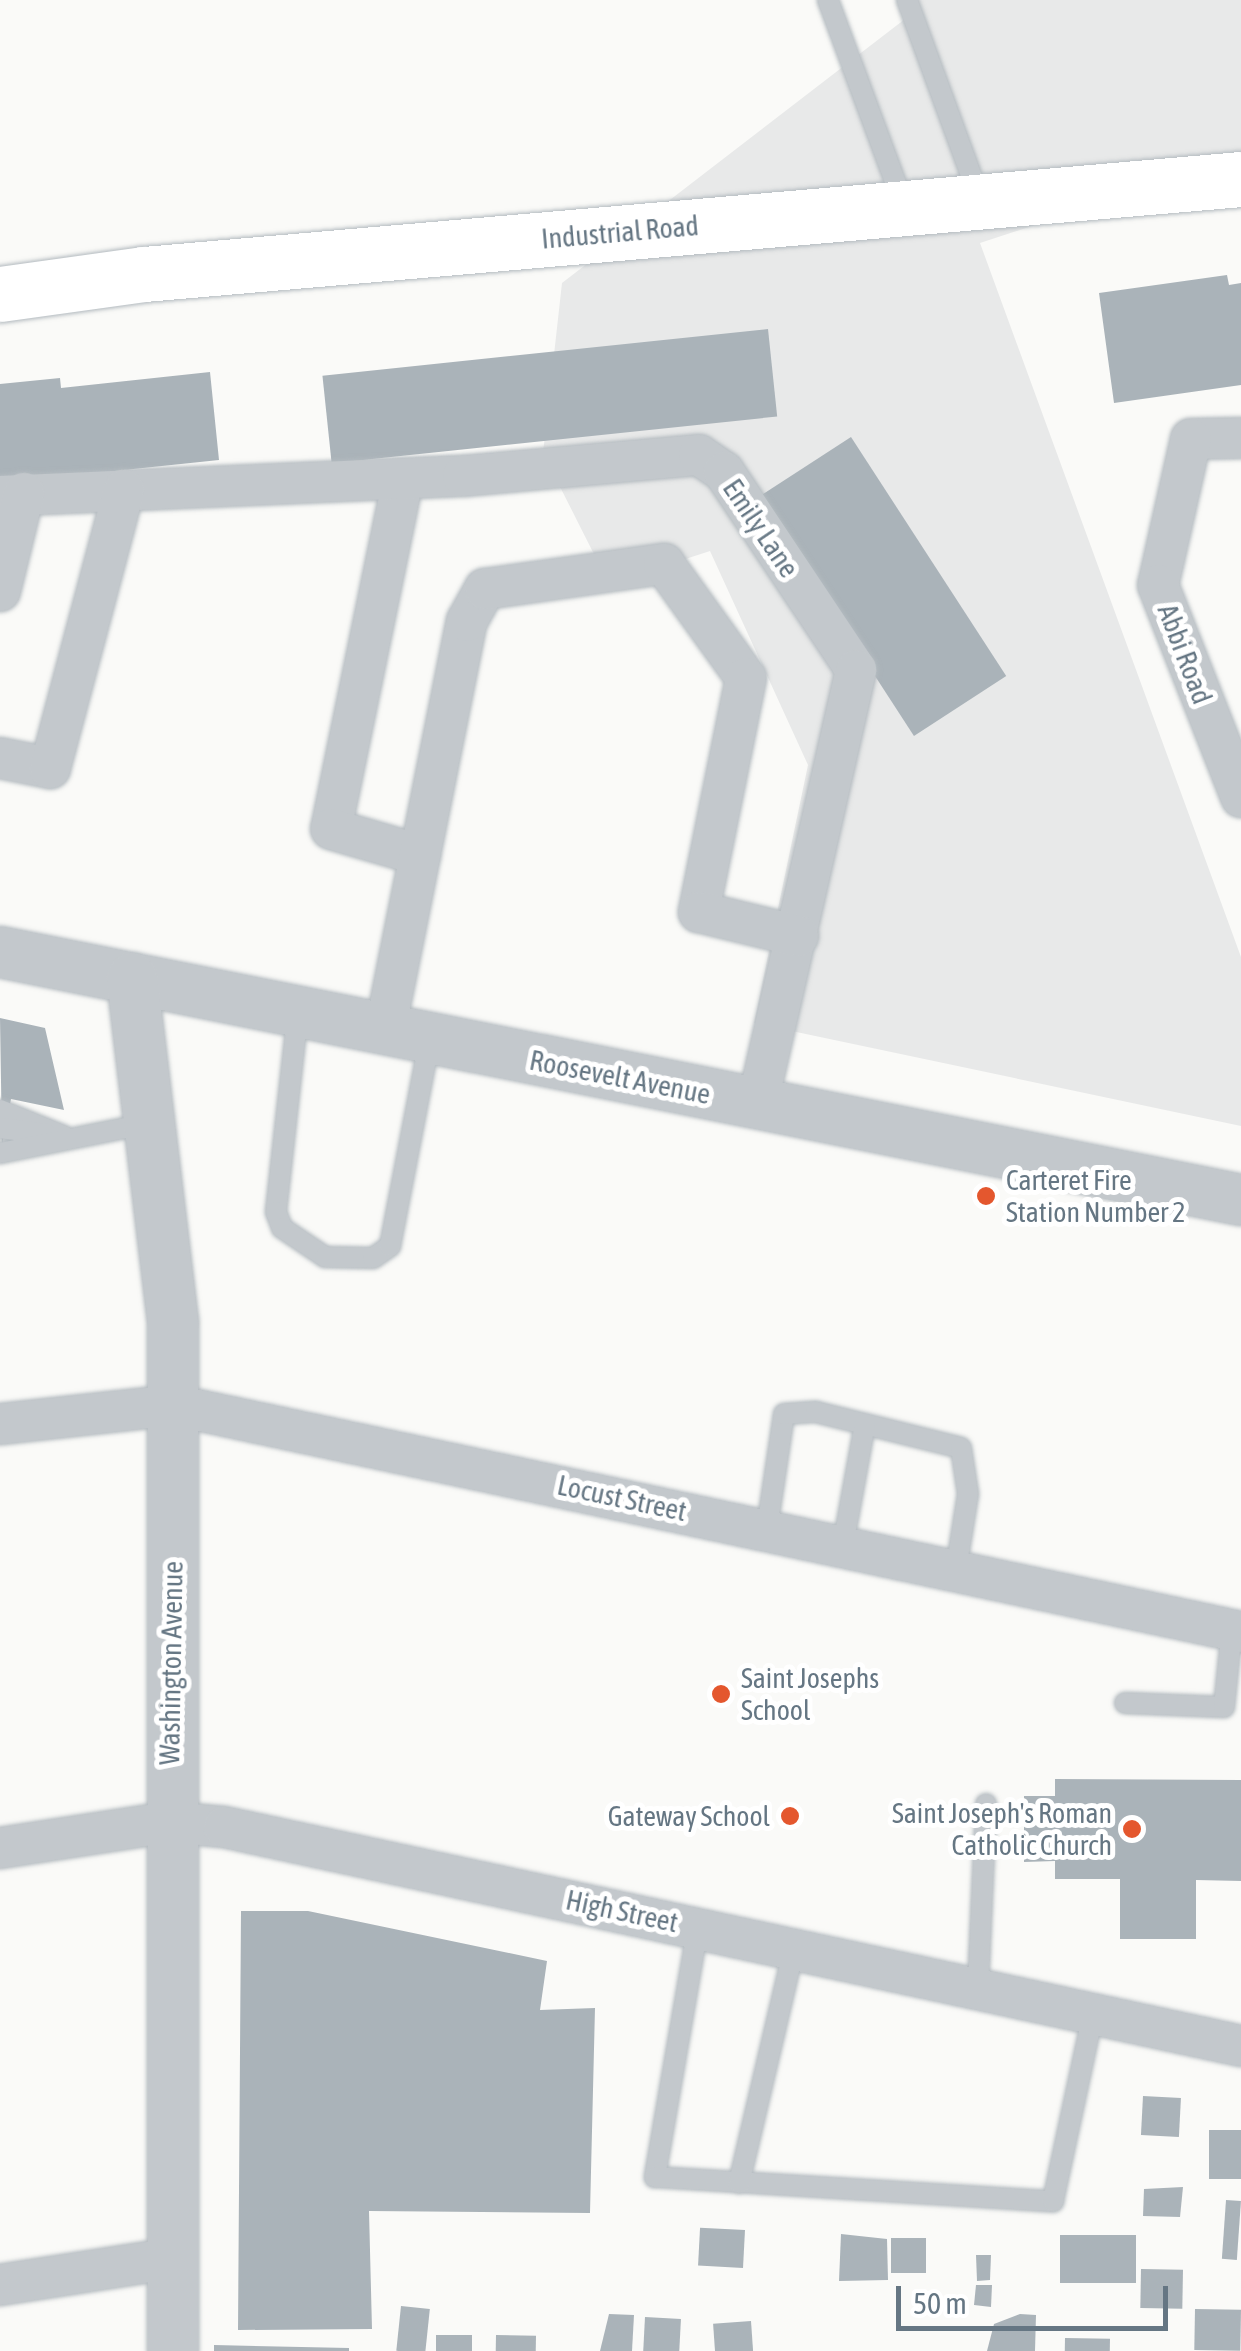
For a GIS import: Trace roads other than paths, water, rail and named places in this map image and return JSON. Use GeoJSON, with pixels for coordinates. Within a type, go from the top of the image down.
{"type":"FeatureCollection","features":[{"type":"Feature","properties":{"kind":"main road","name":"Industrial Road"},"geometry":{"type":"LineString","coordinates":[[0,294],[144,274],[1241,179]]}},
{"type":"Feature","properties":{"kind":"street","name":"Abbi Road"},"geometry":{"type":"LineString","coordinates":[[1241,438],[1191,439],[1158,584],[1241,796]]}},
{"type":"Feature","properties":{"kind":"street","name":"Emily Lane"},"geometry":{"type":"LineString","coordinates":[[12,494],[403,479],[698,455],[724,472],[856,670],[757,1105]]}},
{"type":"Feature","properties":{"kind":"street"},"geometry":{"type":"LineString","coordinates":[[403,479],[331,829],[420,856]]}},
{"type":"Feature","properties":{"kind":"street"},"geometry":{"type":"LineString","coordinates":[[0,758],[50,768],[124,490]]}},
{"type":"Feature","properties":{"kind":"street"},"geometry":{"type":"LineString","coordinates":[[0,591],[12,494]]}},
{"type":"Feature","properties":{"kind":"street"},"geometry":{"type":"LineString","coordinates":[[408,1035],[420,856],[467,621],[485,589],[664,564],[746,678],[699,912],[798,936]]}},
{"type":"Feature","properties":{"kind":"street","name":"Roosevelt Avenue"},"geometry":{"type":"LineString","coordinates":[[0,952],[1241,1200]]}},
{"type":"Feature","properties":{"kind":"street","name":"Washington Avenue"},"geometry":{"type":"LineString","coordinates":[[132,978],[154,1122],[174,1405],[169,1822],[173,2351]]}},
{"type":"Feature","properties":{"kind":"street","name":"Locust Street"},"geometry":{"type":"LineString","coordinates":[[0,1424],[174,1405],[767,1528],[1236,1631]]}},
{"type":"Feature","properties":{"kind":"street","name":"High Street"},"geometry":{"type":"LineString","coordinates":[[0,1848],[169,1822],[698,1927],[1241,2046]]}},
{"type":"Feature","properties":{"kind":"street"},"geometry":{"type":"LineString","coordinates":[[0,2285],[175,2258]]}},
{"type":"Feature","properties":{"kind":"lane"},"geometry":{"type":"LineString","coordinates":[[828,0],[904,208]]}},
{"type":"Feature","properties":{"kind":"lane"},"geometry":{"type":"LineString","coordinates":[[907,0],[980,202]]}},
{"type":"Feature","properties":{"kind":"lane"},"geometry":{"type":"LineString","coordinates":[[298,1012],[276,1212],[282,1228],[324,1257],[373,1258],[390,1246],[408,1035]]}},
{"type":"Feature","properties":{"kind":"lane"},"geometry":{"type":"LineString","coordinates":[[0,1110],[64,1136]]}},
{"type":"Feature","properties":{"kind":"lane"},"geometry":{"type":"LineString","coordinates":[[0,1153],[64,1136],[154,1122]]}},
{"type":"Feature","properties":{"kind":"lane"},"geometry":{"type":"LineString","coordinates":[[0,1128],[64,1136]]}},
{"type":"Feature","properties":{"kind":"lane"},"geometry":{"type":"LineString","coordinates":[[767,1528],[784,1414],[792,1408],[865,1424],[961,1448],[968,1494],[956,1570]]}},
{"type":"Feature","properties":{"kind":"lane"},"geometry":{"type":"LineString","coordinates":[[843,1545],[865,1424]]}},
{"type":"Feature","properties":{"kind":"lane"},"geometry":{"type":"LineString","coordinates":[[1125,1704],[1224,1707],[1236,1631]]}},
{"type":"Feature","properties":{"kind":"lane"},"geometry":{"type":"LineString","coordinates":[[978,1988],[986,1804]]}},
{"type":"Feature","properties":{"kind":"lane"},"geometry":{"type":"LineString","coordinates":[[698,1927],[655,2177],[1053,2200],[1092,2014]]}},
{"type":"Feature","properties":{"kind":"lane"},"geometry":{"type":"LineString","coordinates":[[739,2183],[794,1948]]}},
{"type":"Feature","properties":{"kind":"place","name":"Carteret Fire Station Number 2"},"geometry":{"type":"Point","coordinates":[986,1196]}},
{"type":"Feature","properties":{"kind":"place","name":"Saint Josephs School"},"geometry":{"type":"Point","coordinates":[721,1694]}},
{"type":"Feature","properties":{"kind":"place","name":"Gateway School"},"geometry":{"type":"Point","coordinates":[790,1816]}},
{"type":"Feature","properties":{"kind":"place","name":"Saint Joseph's Roman Catholic Church"},"geometry":{"type":"Point","coordinates":[1132,1829]}}]}
